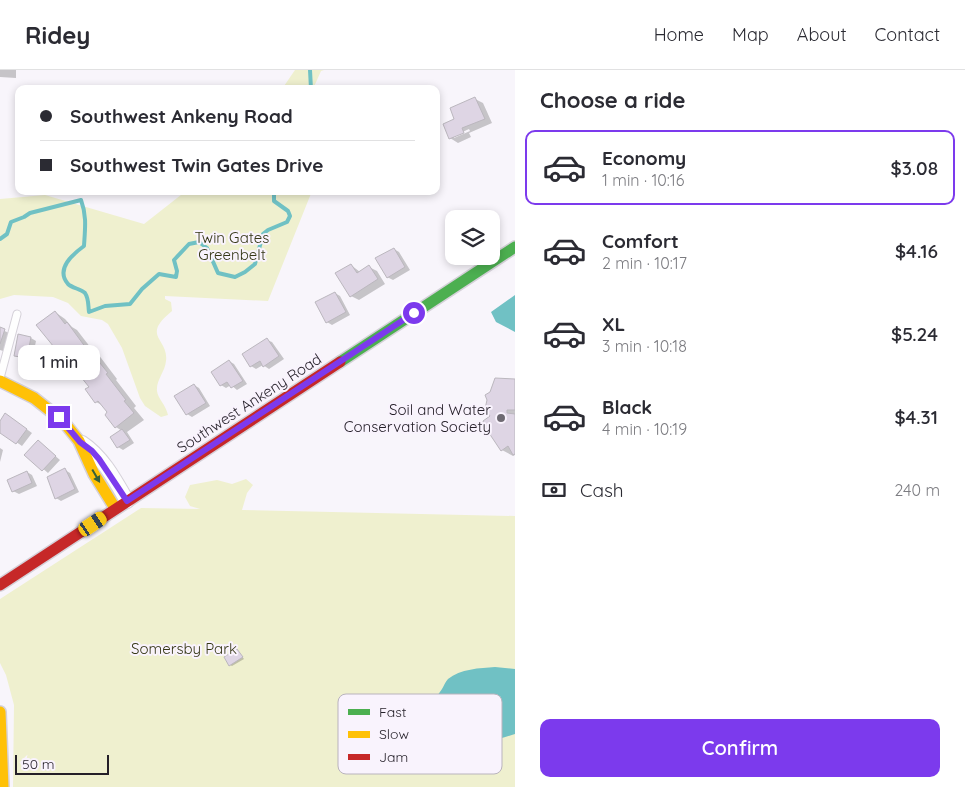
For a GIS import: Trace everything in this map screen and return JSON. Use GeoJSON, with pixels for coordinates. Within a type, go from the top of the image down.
{"type":"FeatureCollection","features":[{"type":"Feature","properties":{"kind":"street","name":"Southwest Ankeny Road"},"geometry":{"type":"LineString","coordinates":[[0,585],[515,247]]}},
{"type":"Feature","properties":{"kind":"street"},"geometry":{"type":"LineString","coordinates":[[0,380],[41,402],[59,417],[80,442],[92,451],[99,459],[121,505]]}},
{"type":"Feature","properties":{"kind":"street"},"geometry":{"type":"LineString","coordinates":[[0,712],[3,787]]}},
{"type":"Feature","properties":{"kind":"lane"},"geometry":{"type":"LineString","coordinates":[[0,380],[17,314]]}},
{"type":"Feature","properties":{"kind":"green space"},"geometry":{"type":"Polygon","coordinates":[[[295,70],[324,70],[321,71],[315,85],[285,85],[295,70]]]}},
{"type":"Feature","properties":{"kind":"green space","name":"Twin Gates Greenbelt"},"geometry":{"type":"Polygon","coordinates":[[[45,195],[144,224],[181,195],[310,195],[268,301],[165,296],[165,299],[171,302],[172,311],[158,327],[157,332],[166,353],[166,361],[157,391],[168,415],[161,417],[145,406],[140,398],[122,348],[108,324],[102,320],[81,316],[68,303],[53,297],[14,295],[0,299],[0,199],[45,195]]]}},
{"type":"Feature","properties":{"kind":"green space","name":"Somersby Park"},"geometry":{"type":"Polygon","coordinates":[[[246,479],[253,485],[247,493],[242,510],[515,516],[515,787],[13,787],[14,705],[6,675],[0,663],[0,599],[141,508],[200,509],[190,506],[185,497],[190,485],[217,480],[232,484],[246,479]]]}},
{"type":"Feature","properties":{"kind":"water"},"geometry":{"type":"Polygon","coordinates":[[[515,295],[515,332],[496,322],[491,312],[515,295]]]}},
{"type":"Feature","properties":{"kind":"water"},"geometry":{"type":"Polygon","coordinates":[[[495,667],[515,669],[515,734],[502,738],[502,694],[438,694],[448,679],[458,673],[495,667]]]}},
{"type":"Feature","properties":{"kind":"building"},"geometry":{"type":"Polygon","coordinates":[[[475,97],[485,119],[462,128],[464,133],[449,139],[443,124],[454,119],[450,108],[475,97]]]}},
{"type":"Feature","properties":{"kind":"building"},"geometry":{"type":"Polygon","coordinates":[[[394,248],[405,267],[387,278],[375,258],[394,248]]]}},
{"type":"Feature","properties":{"kind":"building"},"geometry":{"type":"Polygon","coordinates":[[[351,264],[357,273],[369,265],[378,279],[350,297],[335,273],[351,264]]]}},
{"type":"Feature","properties":{"kind":"building"},"geometry":{"type":"Polygon","coordinates":[[[335,292],[346,312],[326,323],[315,302],[335,292]]]}},
{"type":"Feature","properties":{"kind":"building"},"geometry":{"type":"Polygon","coordinates":[[[55,311],[65,324],[67,322],[108,373],[106,374],[134,413],[115,428],[105,415],[107,412],[98,401],[95,403],[85,389],[89,387],[36,325],[55,311]]]}},
{"type":"Feature","properties":{"kind":"building"},"geometry":{"type":"Polygon","coordinates":[[[0,327],[5,329],[0,344],[0,327]]]}},
{"type":"Feature","properties":{"kind":"building"},"geometry":{"type":"Polygon","coordinates":[[[18,334],[31,337],[27,358],[14,356],[18,334]]]}},
{"type":"Feature","properties":{"kind":"building"},"geometry":{"type":"Polygon","coordinates":[[[267,338],[279,356],[263,367],[260,361],[250,367],[242,354],[267,338]]]}},
{"type":"Feature","properties":{"kind":"building"},"geometry":{"type":"Polygon","coordinates":[[[229,360],[243,381],[231,388],[227,382],[220,386],[211,372],[229,360]]]}},
{"type":"Feature","properties":{"kind":"building","name":"Soil and Water Conservation Society"},"geometry":{"type":"Polygon","coordinates":[[[495,378],[515,379],[515,410],[507,410],[507,413],[515,414],[515,454],[513,455],[508,446],[501,451],[483,421],[490,416],[485,409],[487,400],[485,395],[490,392],[495,378]]]}},
{"type":"Feature","properties":{"kind":"building"},"geometry":{"type":"Polygon","coordinates":[[[194,384],[206,403],[186,415],[174,396],[194,384]]]}},
{"type":"Feature","properties":{"kind":"building"},"geometry":{"type":"Polygon","coordinates":[[[5,413],[27,429],[16,444],[0,433],[0,421],[5,413]]]}},
{"type":"Feature","properties":{"kind":"building"},"geometry":{"type":"Polygon","coordinates":[[[122,429],[130,440],[117,448],[110,437],[122,429]]]}},
{"type":"Feature","properties":{"kind":"building"},"geometry":{"type":"Polygon","coordinates":[[[38,440],[56,456],[42,471],[24,455],[38,440]]]}},
{"type":"Feature","properties":{"kind":"building"},"geometry":{"type":"Polygon","coordinates":[[[65,468],[75,489],[55,499],[47,477],[65,468]]]}},
{"type":"Feature","properties":{"kind":"building"},"geometry":{"type":"Polygon","coordinates":[[[27,471],[32,483],[12,492],[7,480],[27,471]]]}},
{"type":"Feature","properties":{"kind":"building"},"geometry":{"type":"Polygon","coordinates":[[[237,649],[243,657],[229,666],[224,657],[237,649]]]}},
{"type":"Feature","properties":{"kind":"waterway"},"geometry":{"type":"LineString","coordinates":[[310,70],[311,85]]}},
{"type":"Feature","properties":{"kind":"waterway"},"geometry":{"type":"LineString","coordinates":[[0,239],[7,234],[11,222],[30,213],[81,200],[85,217],[84,246],[67,262],[63,273],[68,284],[85,293],[89,312],[105,306],[130,304],[142,289],[159,274],[176,277],[177,271],[174,260],[189,244],[199,242],[207,248],[218,273],[235,277],[245,272],[255,264],[263,234],[287,222],[290,216],[288,211],[274,201],[274,195]]}},
{"type":"Feature","properties":{"kind":"traffic: fast"},"geometry":{"type":"LineString","coordinates":[[340,362],[515,247]]}},
{"type":"Feature","properties":{"kind":"traffic: slow"},"geometry":{"type":"LineString","coordinates":[[0,381],[34,398],[63,421],[79,441],[94,474],[115,508]]}},
{"type":"Feature","properties":{"kind":"traffic: slow"},"geometry":{"type":"LineString","coordinates":[[0,712],[3,787]]}},
{"type":"Feature","properties":{"kind":"traffic: jam"},"geometry":{"type":"LineString","coordinates":[[0,585],[340,362]]}},
{"type":"Feature","properties":{"kind":"place","name":"Soil and Water Conservation Society"},"geometry":{"type":"Point","coordinates":[501,418]}},
{"type":"Feature","properties":{"kind":"route"},"geometry":{"type":"LineString","coordinates":[[59,417],[80,442],[99,459],[116,481],[127,501],[414,313]]}}]}
